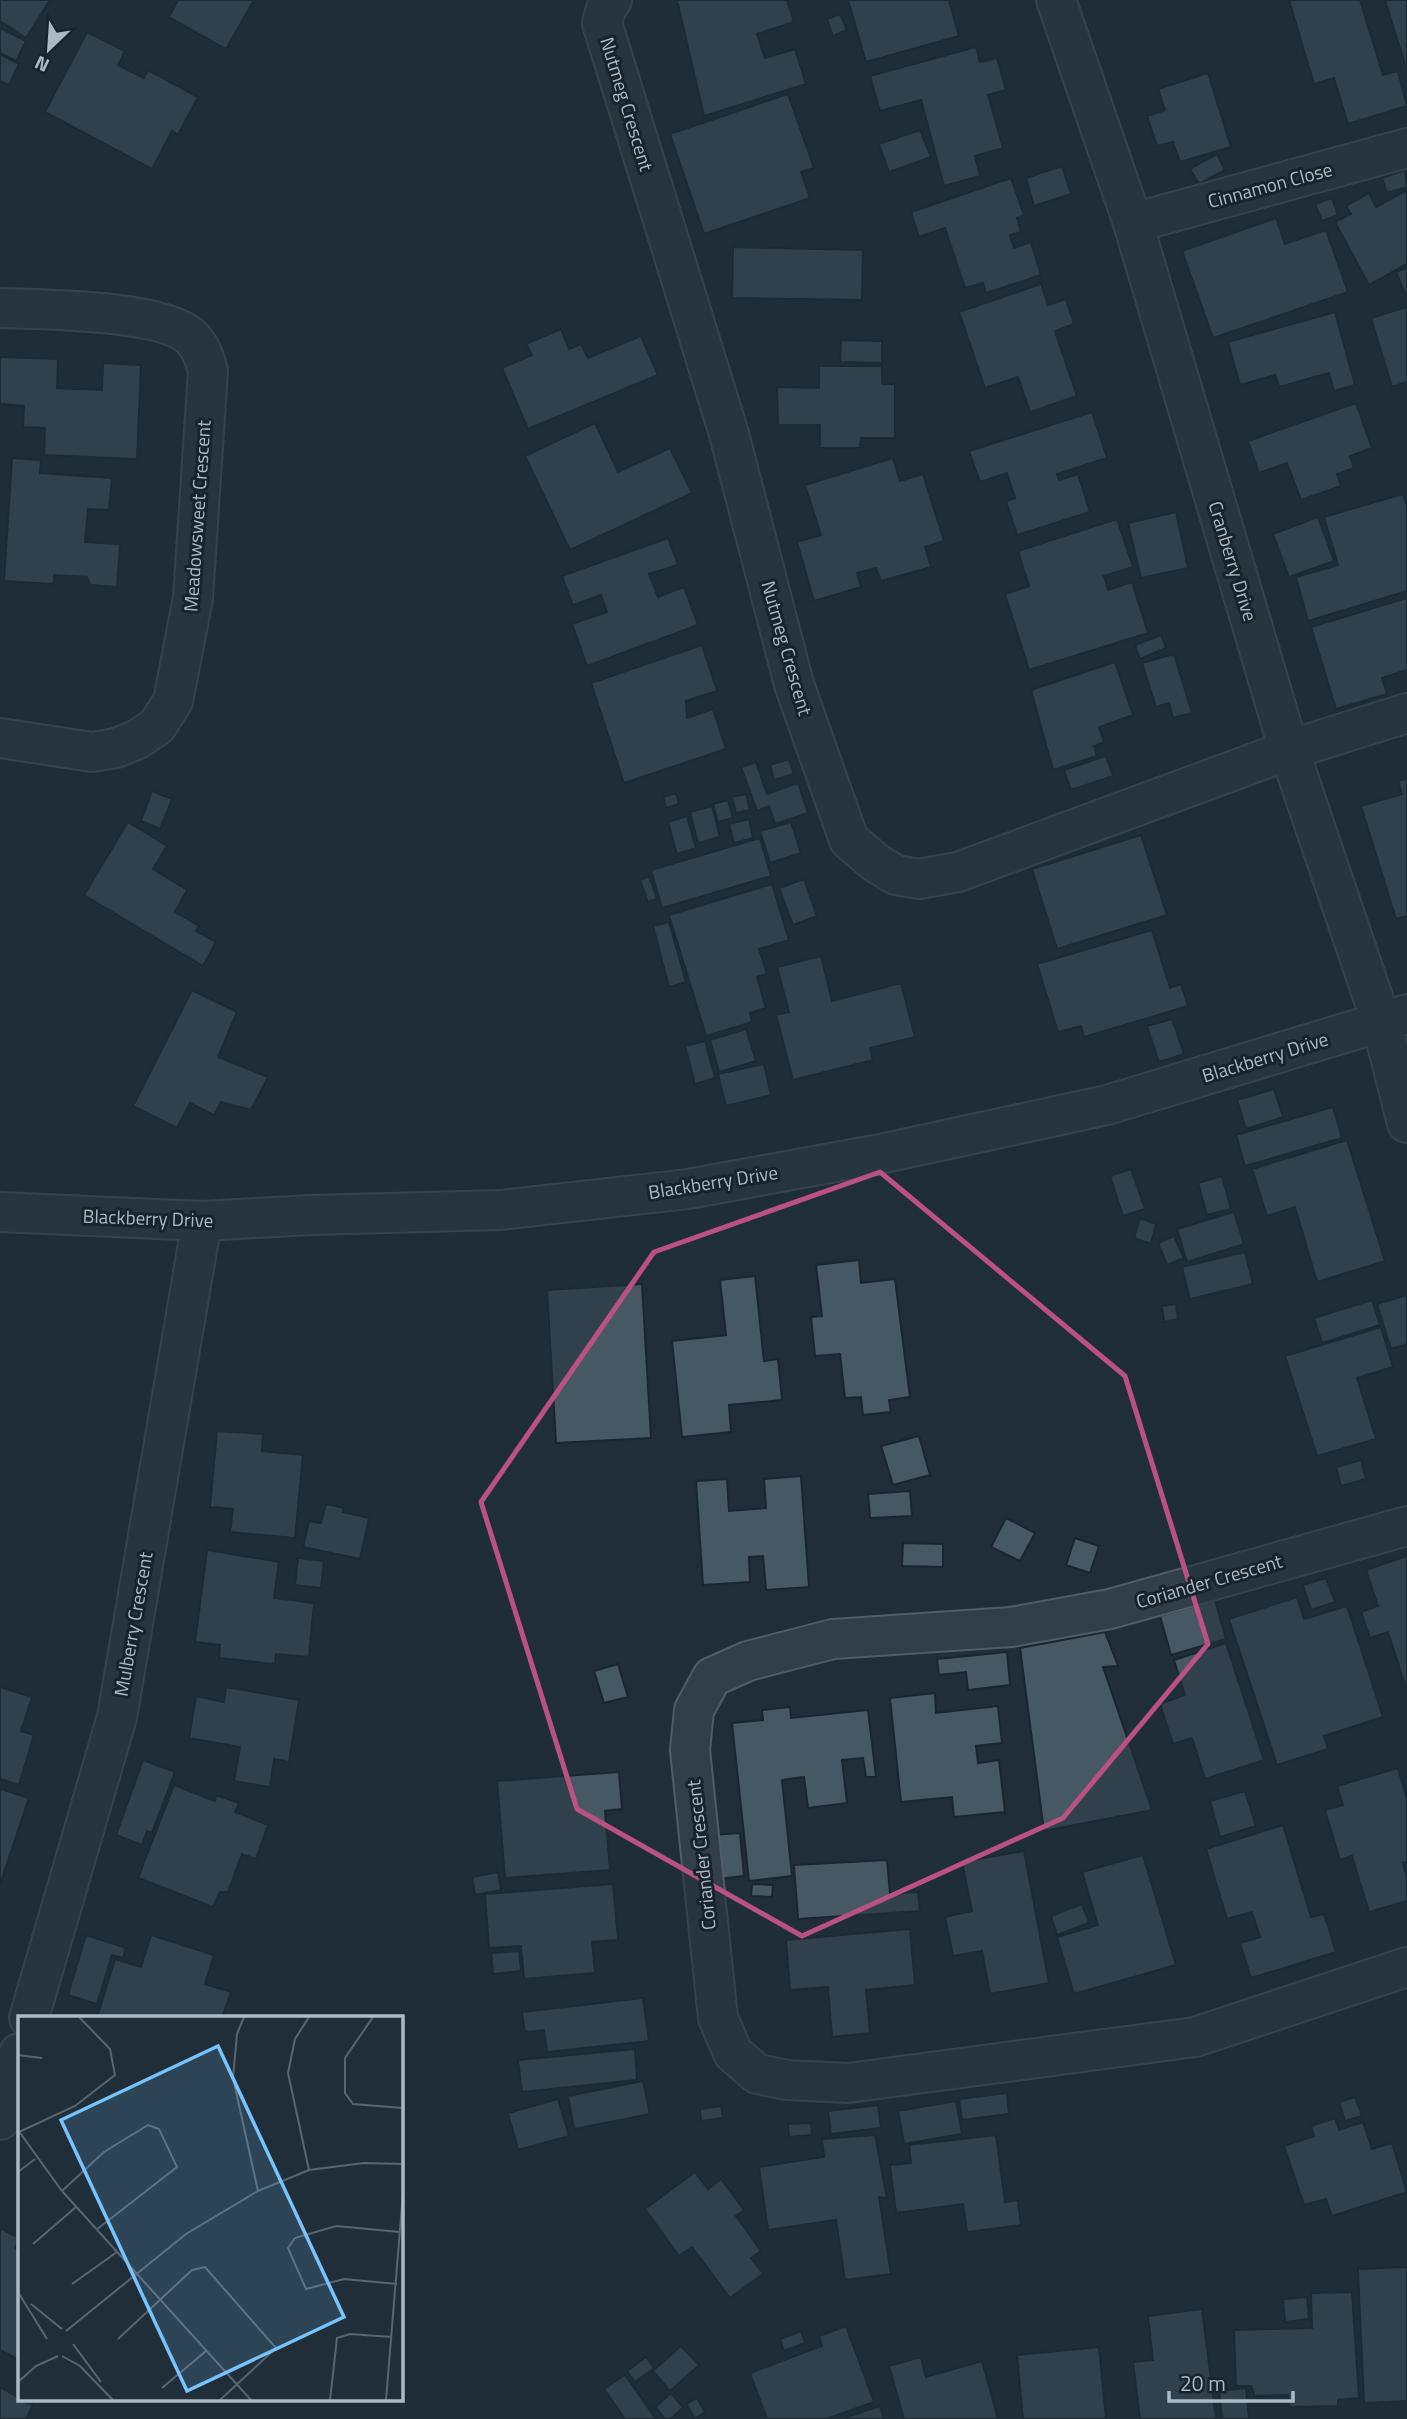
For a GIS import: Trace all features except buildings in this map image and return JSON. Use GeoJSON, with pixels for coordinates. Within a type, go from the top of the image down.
{"type":"FeatureCollection","features":[{"type":"Feature","properties":{"kind":"street","name":"Nutmeg Crescent"},"geometry":{"type":"LineString","coordinates":[[612,0],[602,23],[729,434],[794,684],[849,840],[876,863],[896,875],[919,879],[958,872],[1289,750],[1407,713]]}},
{"type":"Feature","properties":{"kind":"street","name":"Cranberry Drive"},"geometry":{"type":"LineString","coordinates":[[1056,0],[1133,223],[1289,750],[1394,1018],[1407,1123]]}},
{"type":"Feature","properties":{"kind":"street","name":"Cinnamon Close"},"geometry":{"type":"LineString","coordinates":[[1133,223],[1407,148]]}},
{"type":"Feature","properties":{"kind":"street","name":"Meadowsweet Crescent"},"geometry":{"type":"LineString","coordinates":[[0,308],[134,317],[163,323],[190,335],[202,351],[208,371],[194,598],[173,701],[157,726],[138,739],[116,748],[92,752],[0,738]]}},
{"type":"Feature","properties":{"kind":"street","name":"Blackberry Drive"},"geometry":{"type":"LineString","coordinates":[[0,1212],[202,1221],[500,1210],[688,1189],[880,1154],[1107,1105],[1394,1018]]}},
{"type":"Feature","properties":{"kind":"street","name":"Mulberry Crescent"},"geometry":{"type":"LineString","coordinates":[[30,2016],[117,1717],[202,1221]]}},
{"type":"Feature","properties":{"kind":"street","name":"Coriander Crescent"},"geometry":{"type":"LineString","coordinates":[[1407,1526],[1110,1609],[1011,1627],[833,1639],[748,1661],[712,1677],[694,1710],[690,1750],[718,2018],[733,2053],[757,2074],[787,2080],[848,2083],[1195,2037],[1407,1967]]}},
{"type":"Feature","properties":{"kind":"street"},"geometry":{"type":"LineString","coordinates":[[0,2120],[18,2057]]}},
{"type":"Feature","properties":{"kind":"highlighted area"},"geometry":{"type":"Polygon","coordinates":[[[880,1172],[1125,1376],[1208,1644],[1063,1818],[802,1936],[577,1809],[481,1502],[654,1252],[880,1172]]]}}]}
